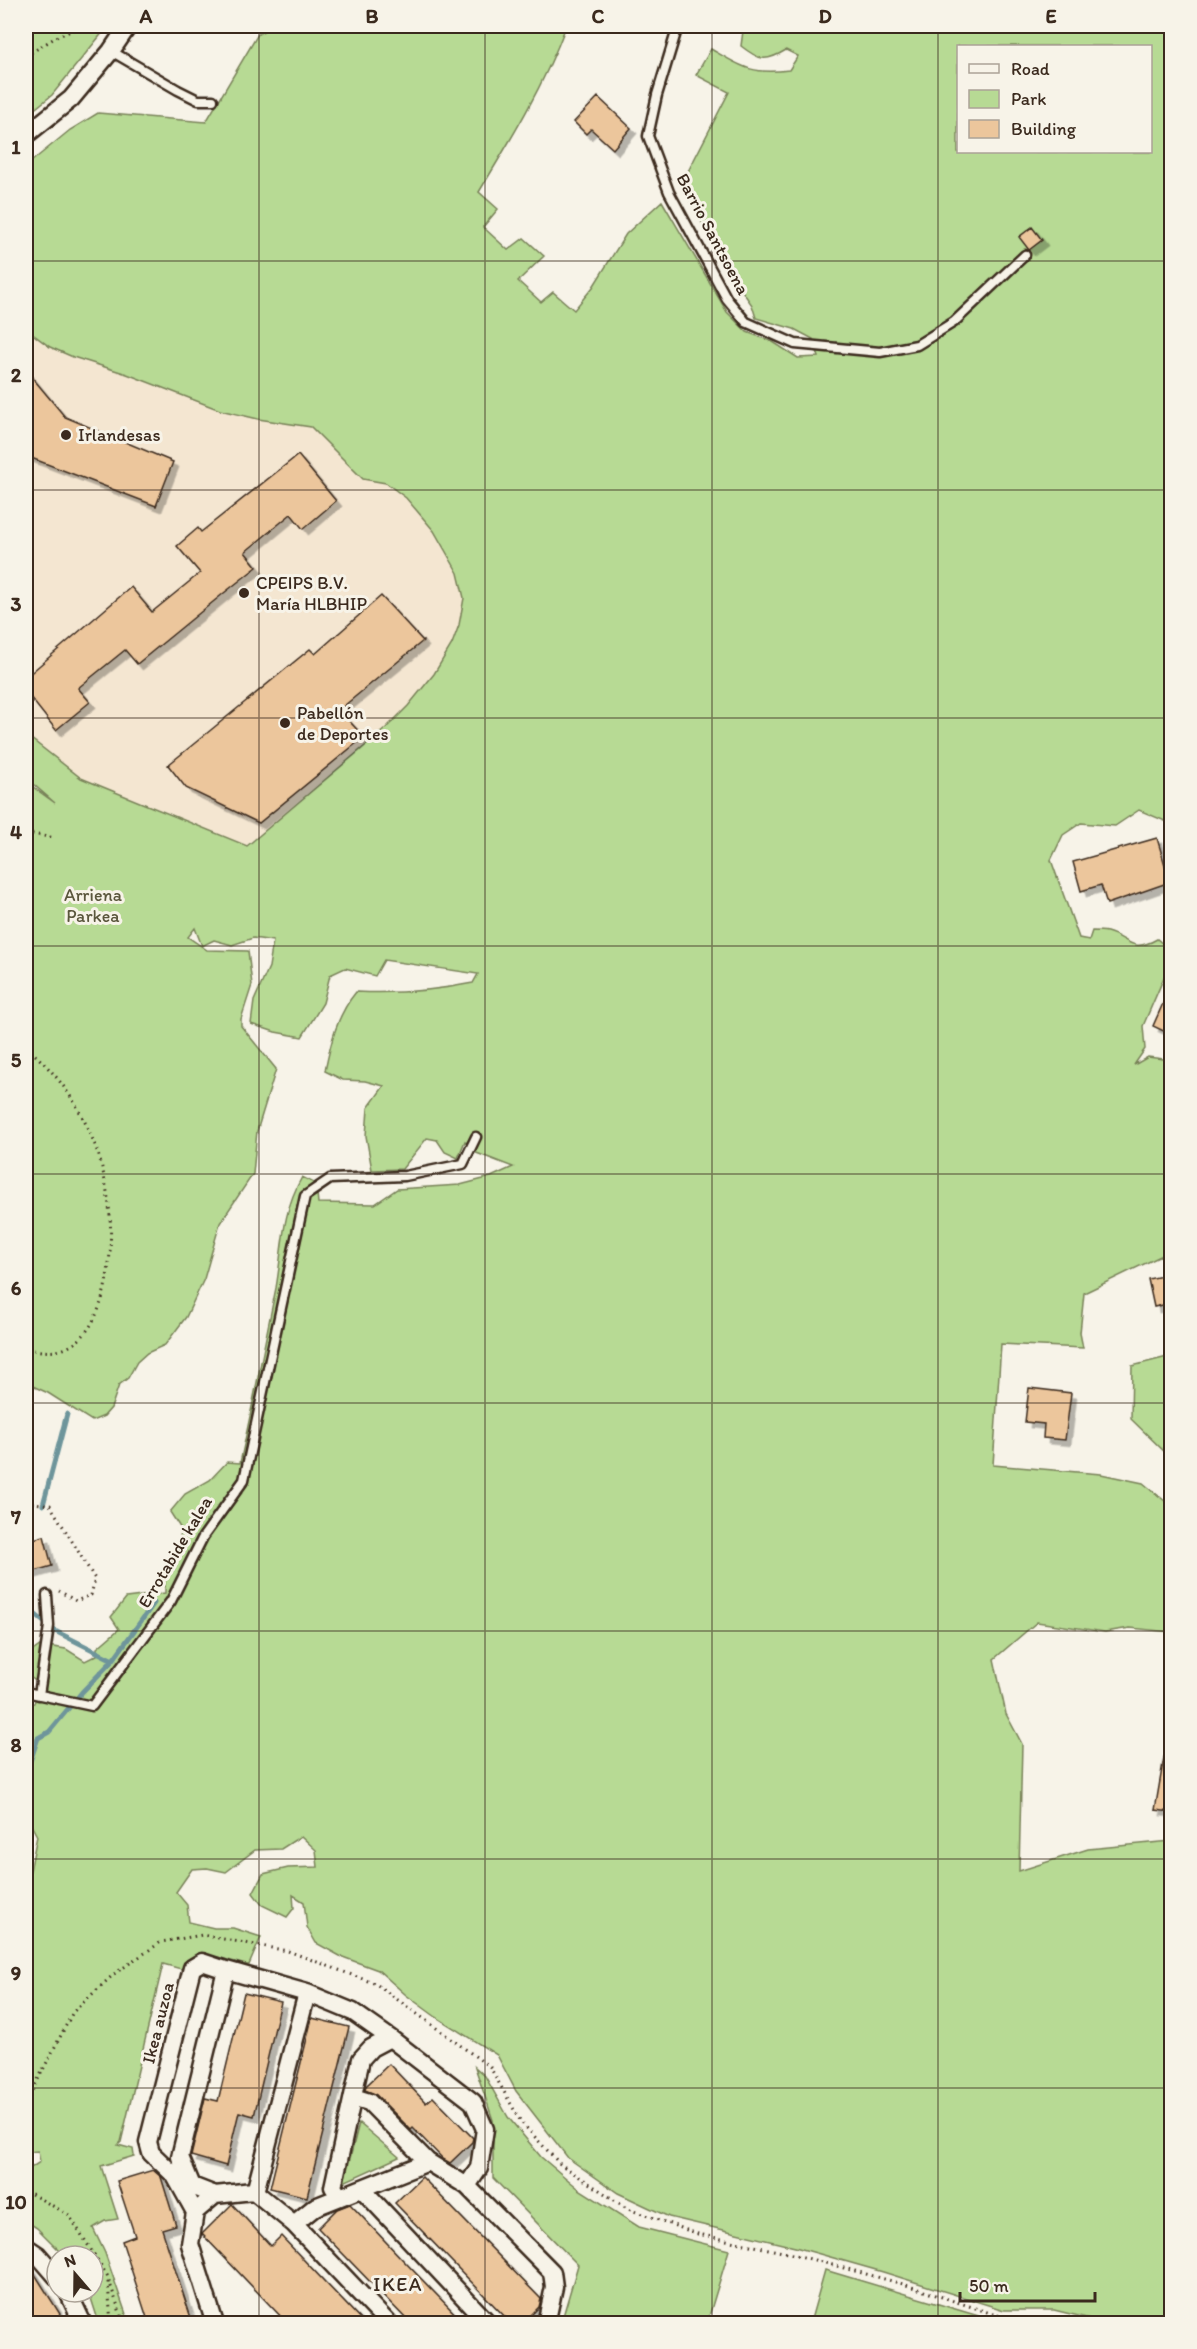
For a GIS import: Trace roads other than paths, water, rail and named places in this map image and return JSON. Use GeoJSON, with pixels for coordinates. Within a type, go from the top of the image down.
{"type":"FeatureCollection","features":[{"type":"Feature","properties":{"kind":"street"},"geometry":{"type":"LineString","coordinates":[[26,135],[71,99],[111,51],[128,26]]}},
{"type":"Feature","properties":{"kind":"street","name":"Ikea auzoa"},"geometry":{"type":"LineString","coordinates":[[195,2212],[175,2176],[152,2153],[148,2142],[192,1968],[202,1962],[307,1993],[353,2012],[473,2102],[484,2129],[479,2168],[467,2187]]}},
{"type":"Feature","properties":{"kind":"street"},"geometry":{"type":"LineString","coordinates":[[226,1970],[180,2157],[192,2186],[215,2195],[253,2190],[294,2224],[387,2323]]}},
{"type":"Feature","properties":{"kind":"street"},"geometry":{"type":"LineString","coordinates":[[255,2192],[307,1993]]}},
{"type":"Feature","properties":{"kind":"street"},"geometry":{"type":"LineString","coordinates":[[340,2197],[333,2187],[361,2059],[371,2048],[390,2038]]}},
{"type":"Feature","properties":{"kind":"street"},"geometry":{"type":"LineString","coordinates":[[353,2097],[369,2102],[428,2163],[467,2187],[552,2272],[554,2287],[546,2324]]}},
{"type":"Feature","properties":{"kind":"street"},"geometry":{"type":"LineString","coordinates":[[294,2224],[315,2207],[428,2163]]}},
{"type":"Feature","properties":{"kind":"street"},"geometry":{"type":"LineString","coordinates":[[362,2189],[489,2324]]}},
{"type":"Feature","properties":{"kind":"street"},"geometry":{"type":"LineString","coordinates":[[215,2195],[195,2212],[190,2244],[215,2324]]}},
{"type":"Feature","properties":{"kind":"street"},"geometry":{"type":"LineString","coordinates":[[26,2247],[38,2254],[45,2262]]}},
{"type":"Feature","properties":{"kind":"street"},"geometry":{"type":"LineString","coordinates":[[74,2304],[83,2324]]}},
{"type":"Feature","properties":{"kind":"lane","name":"Barrio Santsoena"},"geometry":{"type":"LineString","coordinates":[[678,26],[657,95],[648,136],[669,192],[727,299],[746,322],[795,344],[880,352],[917,345],[954,322],[1025,255]]}},
{"type":"Feature","properties":{"kind":"lane"},"geometry":{"type":"LineString","coordinates":[[111,51],[198,100],[213,100]]}},
{"type":"Feature","properties":{"kind":"lane","name":"Errotabide kalea"},"geometry":{"type":"LineString","coordinates":[[26,1692],[92,1706],[171,1601],[202,1537],[244,1480],[305,1196],[330,1179],[405,1176],[463,1164],[476,1137]]}},
{"type":"Feature","properties":{"kind":"lane"},"geometry":{"type":"LineString","coordinates":[[39,1695],[48,1626],[47,1595]]}},
{"type":"Feature","properties":{"kind":"waterway"},"geometry":{"type":"LineString","coordinates":[[43,1505],[67,1414]]}},
{"type":"Feature","properties":{"kind":"waterway"},"geometry":{"type":"LineString","coordinates":[[26,1773],[38,1738],[49,1732],[82,1692],[113,1660],[154,1603]]}},
{"type":"Feature","properties":{"kind":"waterway"},"geometry":{"type":"LineString","coordinates":[[26,1607],[55,1631],[113,1660]]}},
{"type":"Feature","properties":{"kind":"waterway"},"geometry":{"type":"LineString","coordinates":[[26,1833],[26,1845]]}},
{"type":"Feature","properties":{"kind":"place","name":"Irlandesas"},"geometry":{"type":"Point","coordinates":[66,435]}},
{"type":"Feature","properties":{"kind":"place","name":"CPEIPS B.V. María HLBHIP"},"geometry":{"type":"Point","coordinates":[244,593]}},
{"type":"Feature","properties":{"kind":"place","name":"Pabellón de Deportes"},"geometry":{"type":"Point","coordinates":[285,723]}},
{"type":"Feature","properties":{"kind":"district","name":"IKEA"},"geometry":{"type":"Point","coordinates":[398,2284]}},
{"type":"Feature","properties":{"kind":"park label","name":"Arriena Parkea"},"geometry":{"type":"Point","coordinates":[93,905]}}]}
